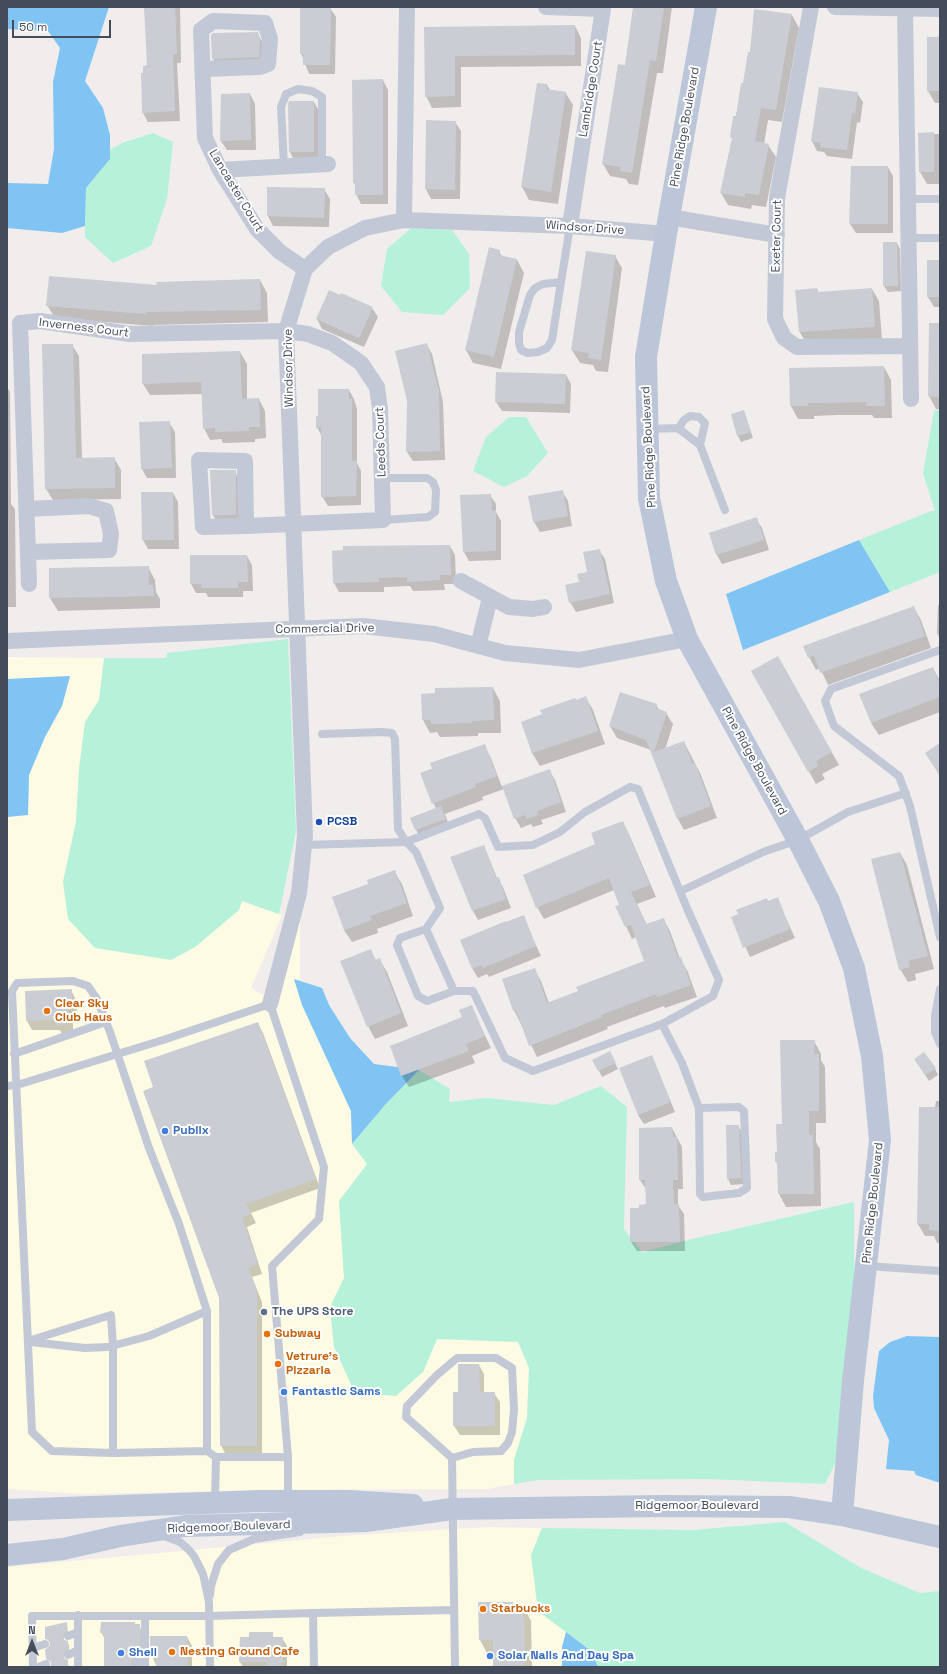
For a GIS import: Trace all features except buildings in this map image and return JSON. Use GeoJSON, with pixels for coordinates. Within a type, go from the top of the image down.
{"type":"FeatureCollection","features":[{"type":"Feature","properties":{"kind":"street"},"geometry":{"type":"LineString","coordinates":[[404,220],[407,7]]}},
{"type":"Feature","properties":{"kind":"street","name":"Lambridge Court"},"geometry":{"type":"LineString","coordinates":[[546,7],[603,9],[570,226]]}},
{"type":"Feature","properties":{"kind":"street","name":"Pine Ridge Boulevard"},"geometry":{"type":"LineString","coordinates":[[706,7],[667,226],[646,357],[649,498],[666,580],[687,639],[798,840],[829,901],[854,968],[872,1056],[880,1140],[853,1382],[842,1515]]}},
{"type":"Feature","properties":{"kind":"street","name":"Exeter Court"},"geometry":{"type":"LineString","coordinates":[[811,7],[777,198],[775,319],[784,338],[797,347],[910,346]]}},
{"type":"Feature","properties":{"kind":"street"},"geometry":{"type":"LineString","coordinates":[[834,7],[940,9]]}},
{"type":"Feature","properties":{"kind":"street"},"geometry":{"type":"LineString","coordinates":[[905,9],[910,399]]}},
{"type":"Feature","properties":{"kind":"street","name":"Lancaster Court"},"geometry":{"type":"LineString","coordinates":[[203,69],[260,68],[268,64],[270,39],[265,24],[212,22],[201,30],[205,138],[220,170],[257,229],[280,252],[305,269]]}},
{"type":"Feature","properties":{"kind":"street"},"geometry":{"type":"LineString","coordinates":[[220,170],[325,164]]}},
{"type":"Feature","properties":{"kind":"street","name":"Windsor Drive"},"geometry":{"type":"LineString","coordinates":[[270,1004],[299,892],[304,845],[298,628],[286,331],[305,269],[328,247],[365,228],[404,220],[570,226],[667,226],[777,234]]}},
{"type":"Feature","properties":{"kind":"street","name":"Inverness Court"},"geometry":{"type":"LineString","coordinates":[[29,584],[20,323],[40,321],[130,334],[286,331]]}},
{"type":"Feature","properties":{"kind":"street","name":"Leeds Court"},"geometry":{"type":"LineString","coordinates":[[286,331],[308,334],[332,343],[361,363],[377,387],[380,409],[383,520]]}},
{"type":"Feature","properties":{"kind":"street"},"geometry":{"type":"LineString","coordinates":[[246,526],[245,461],[199,460],[203,527],[246,526],[383,520]]}},
{"type":"Feature","properties":{"kind":"street"},"geometry":{"type":"LineString","coordinates":[[27,509],[89,506],[106,511],[111,534],[109,550],[28,552]]}},
{"type":"Feature","properties":{"kind":"street"},"geometry":{"type":"LineString","coordinates":[[461,581],[509,607],[523,609],[544,607]]}},
{"type":"Feature","properties":{"kind":"street"},"geometry":{"type":"LineString","coordinates":[[478,646],[490,598]]}},
{"type":"Feature","properties":{"kind":"street","name":"Commercial Drive"},"geometry":{"type":"LineString","coordinates":[[7,641],[363,626],[434,634],[505,652],[578,660],[687,639]]}},
{"type":"Feature","properties":{"kind":"street","name":"Ridgemoor Boulevard"},"geometry":{"type":"LineString","coordinates":[[7,1555],[63,1549],[148,1531],[185,1526],[215,1514],[288,1501],[348,1501],[408,1504],[452,1509]]}},
{"type":"Feature","properties":{"kind":"street","name":"Ridgemoor Boulevard"},"geometry":{"type":"LineString","coordinates":[[7,1510],[215,1514],[333,1522],[366,1521],[452,1509],[663,1506],[789,1507],[842,1515],[940,1537]]}},
{"type":"Feature","properties":{"kind":"lane"},"geometry":{"type":"LineString","coordinates":[[284,166],[281,107],[286,94],[298,89],[312,91],[322,97],[325,164]]}},
{"type":"Feature","properties":{"kind":"lane"},"geometry":{"type":"LineString","coordinates":[[908,199],[940,199]]}},
{"type":"Feature","properties":{"kind":"lane"},"geometry":{"type":"LineString","coordinates":[[561,282],[543,284],[535,288],[530,294],[519,332],[519,343],[521,350],[528,353],[538,352],[547,348],[552,340],[570,226]]}},
{"type":"Feature","properties":{"kind":"lane"},"geometry":{"type":"LineString","coordinates":[[908,238],[940,238]]}},
{"type":"Feature","properties":{"kind":"lane"},"geometry":{"type":"LineString","coordinates":[[678,428],[684,420],[690,416],[700,417],[705,423],[700,445]]}},
{"type":"Feature","properties":{"kind":"lane"},"geometry":{"type":"LineString","coordinates":[[647,429],[678,428],[700,445],[725,510]]}},
{"type":"Feature","properties":{"kind":"lane"},"geometry":{"type":"LineString","coordinates":[[382,478],[427,478],[433,482],[436,490],[435,512],[428,517],[383,520]]}},
{"type":"Feature","properties":{"kind":"lane"},"geometry":{"type":"LineString","coordinates":[[940,650],[831,689],[824,701],[834,726],[900,776],[906,793],[940,937]]}},
{"type":"Feature","properties":{"kind":"lane"},"geometry":{"type":"LineString","coordinates":[[304,845],[406,842],[479,814],[485,818],[498,847],[533,845],[560,832],[585,812],[630,787],[638,789],[719,980],[713,996],[662,1024],[533,1071],[505,1058],[473,991],[454,991],[427,1001],[418,996],[397,945],[400,938],[426,929],[440,908],[416,852],[406,842],[398,829],[395,739],[392,733],[322,734]]}},
{"type":"Feature","properties":{"kind":"lane"},"geometry":{"type":"LineString","coordinates":[[681,891],[763,852],[798,840],[848,812],[906,793]]}},
{"type":"Feature","properties":{"kind":"lane"},"geometry":{"type":"LineString","coordinates":[[426,929],[454,991]]}},
{"type":"Feature","properties":{"kind":"lane"},"geometry":{"type":"LineString","coordinates":[[206,1451],[207,1311],[179,1224],[149,1148],[118,1054],[97,999],[88,986],[73,981],[17,983],[12,992],[14,1054],[17,1085],[32,1432],[52,1451],[113,1453],[206,1451],[216,1457],[288,1457]]}},
{"type":"Feature","properties":{"kind":"lane"},"geometry":{"type":"LineString","coordinates":[[940,989],[935,1016],[940,1044]]}},
{"type":"Feature","properties":{"kind":"lane"},"geometry":{"type":"LineString","coordinates":[[7,1086],[17,1085],[118,1054],[270,1004],[324,1167],[319,1219],[272,1266],[288,1457],[288,1501]]}},
{"type":"Feature","properties":{"kind":"lane"},"geometry":{"type":"LineString","coordinates":[[14,1054],[106,1022]]}},
{"type":"Feature","properties":{"kind":"lane"},"geometry":{"type":"LineString","coordinates":[[662,1024],[682,1063],[698,1108],[700,1194],[703,1197],[739,1193],[747,1188],[744,1111],[739,1107],[698,1108]]}},
{"type":"Feature","properties":{"kind":"lane"},"geometry":{"type":"LineString","coordinates":[[866,1266],[940,1271]]}},
{"type":"Feature","properties":{"kind":"lane"},"geometry":{"type":"LineString","coordinates":[[28,1341],[85,1348],[113,1346],[149,1336],[207,1311]]}},
{"type":"Feature","properties":{"kind":"lane"},"geometry":{"type":"LineString","coordinates":[[28,1341],[111,1315],[113,1346],[113,1453]]}},
{"type":"Feature","properties":{"kind":"lane"},"geometry":{"type":"LineString","coordinates":[[452,1458],[472,1452],[501,1451],[508,1443],[512,1432],[514,1410],[512,1368],[496,1358],[457,1358],[437,1375],[406,1406],[406,1417],[452,1458],[455,1667]]}},
{"type":"Feature","properties":{"kind":"lane"},"geometry":{"type":"LineString","coordinates":[[215,1514],[216,1457]]}},
{"type":"Feature","properties":{"kind":"lane"},"geometry":{"type":"LineString","coordinates":[[209,1602],[211,1586],[217,1568],[229,1550],[249,1540],[298,1533],[333,1522]]}},
{"type":"Feature","properties":{"kind":"lane"},"geometry":{"type":"LineString","coordinates":[[148,1531],[180,1542],[194,1556],[203,1574],[209,1602],[210,1667]]}},
{"type":"Feature","properties":{"kind":"lane"},"geometry":{"type":"LineString","coordinates":[[34,1667],[32,1616],[210,1616],[454,1610]]}},
{"type":"Feature","properties":{"kind":"lane"},"geometry":{"type":"LineString","coordinates":[[313,1613],[314,1667]]}},
{"type":"Feature","properties":{"kind":"lane"},"geometry":{"type":"LineString","coordinates":[[78,1615],[78,1667]]}},
{"type":"Feature","properties":{"kind":"lane"},"geometry":{"type":"LineString","coordinates":[[137,1624],[141,1615]]}},
{"type":"Feature","properties":{"kind":"lane"},"geometry":{"type":"LineString","coordinates":[[141,1615],[145,1667]]}},
{"type":"Feature","properties":{"kind":"lane"},"geometry":{"type":"LineString","coordinates":[[68,1636],[78,1632]]}},
{"type":"Feature","properties":{"kind":"lane"},"geometry":{"type":"LineString","coordinates":[[33,1648],[45,1644]]}},
{"type":"Feature","properties":{"kind":"lane"},"geometry":{"type":"LineString","coordinates":[[68,1655],[78,1650]]}},
{"type":"Feature","properties":{"kind":"lane"},"geometry":{"type":"LineString","coordinates":[[137,1656],[137,1667]]}},
{"type":"Feature","properties":{"kind":"shaded area"},"geometry":{"type":"Polygon","coordinates":[[[7,657],[104,658],[99,700],[85,722],[79,769],[76,822],[63,882],[171,960],[195,947],[239,910],[242,901],[282,915],[251,988],[263,995],[295,920],[300,922],[300,981],[295,979],[302,1005],[351,1111],[352,1144],[367,1164],[339,1201],[344,1278],[330,1307],[334,1347],[355,1393],[423,1372],[437,1339],[518,1342],[529,1368],[527,1418],[514,1460],[514,1484],[488,1489],[263,1490],[82,1494],[9,1489],[7,1487],[7,817],[28,815],[29,775],[45,737],[62,706],[70,676],[7,679],[7,657]]]}},
{"type":"Feature","properties":{"kind":"shaded area"},"geometry":{"type":"Polygon","coordinates":[[[488,1527],[542,1528],[531,1555],[538,1611],[566,1632],[562,1647],[562,1667],[7,1667],[7,1567],[342,1536],[488,1527]]]}},
{"type":"Feature","properties":{"kind":"green space"},"geometry":{"type":"Polygon","coordinates":[[[153,133],[173,142],[167,199],[151,246],[113,263],[85,237],[86,188],[110,159],[110,150],[122,143],[153,133]]]}},
{"type":"Feature","properties":{"kind":"green space"},"geometry":{"type":"Polygon","coordinates":[[[411,228],[452,230],[469,254],[470,288],[443,315],[402,312],[381,286],[387,249],[411,228]]]}},
{"type":"Feature","properties":{"kind":"green space"},"geometry":{"type":"Polygon","coordinates":[[[940,409],[940,572],[890,592],[859,540],[931,511],[935,511],[923,473],[934,411],[940,409]]]}},
{"type":"Feature","properties":{"kind":"green space"},"geometry":{"type":"Polygon","coordinates":[[[509,417],[526,417],[548,453],[527,476],[504,487],[473,471],[486,437],[509,417]]]}},
{"type":"Feature","properties":{"kind":"green space"},"geometry":{"type":"Polygon","coordinates":[[[288,639],[296,831],[279,914],[242,901],[239,910],[195,947],[171,960],[95,948],[68,919],[63,882],[76,822],[79,769],[85,722],[99,700],[104,658],[166,658],[167,653],[288,639]]]}},
{"type":"Feature","properties":{"kind":"green space"},"geometry":{"type":"Polygon","coordinates":[[[419,1070],[450,1089],[449,1102],[486,1098],[554,1105],[601,1086],[627,1107],[624,1229],[642,1252],[854,1202],[854,1309],[835,1464],[825,1484],[707,1479],[538,1480],[514,1484],[514,1460],[527,1418],[529,1368],[518,1342],[437,1339],[423,1372],[396,1396],[355,1393],[334,1347],[330,1307],[344,1278],[339,1201],[367,1164],[352,1144],[385,1105],[419,1070]]]}},
{"type":"Feature","properties":{"kind":"green space"},"geometry":{"type":"Polygon","coordinates":[[[785,1522],[861,1568],[920,1593],[940,1591],[940,1667],[598,1667],[591,1651],[538,1611],[531,1555],[542,1528],[693,1530],[785,1522]]]}},
{"type":"Feature","properties":{"kind":"water"},"geometry":{"type":"Polygon","coordinates":[[[7,7],[109,7],[85,81],[103,108],[110,135],[110,159],[86,188],[85,226],[62,233],[7,228],[7,183],[48,184],[54,149],[53,82],[60,48],[48,31],[7,29],[7,7]]]}},
{"type":"Feature","properties":{"kind":"water"},"geometry":{"type":"Polygon","coordinates":[[[859,540],[890,592],[743,650],[726,594],[859,540]]]}},
{"type":"Feature","properties":{"kind":"water"},"geometry":{"type":"Polygon","coordinates":[[[70,676],[62,706],[45,737],[29,775],[28,815],[7,817],[7,679],[70,676]]]}},
{"type":"Feature","properties":{"kind":"water"},"geometry":{"type":"Polygon","coordinates":[[[294,979],[322,988],[329,1005],[350,1038],[374,1064],[419,1070],[385,1105],[352,1144],[351,1111],[302,1005],[294,979]]]}},
{"type":"Feature","properties":{"kind":"water"},"geometry":{"type":"Polygon","coordinates":[[[907,1336],[940,1337],[940,1483],[916,1475],[914,1471],[886,1469],[889,1440],[874,1408],[873,1396],[879,1351],[890,1342],[907,1336]]]}},
{"type":"Feature","properties":{"kind":"water"},"geometry":{"type":"Polygon","coordinates":[[[566,1632],[591,1651],[598,1667],[562,1667],[562,1647],[566,1632]]]}},
{"type":"Feature","properties":{"kind":"place","name":"PCSB"},"geometry":{"type":"Point","coordinates":[319,822]}},
{"type":"Feature","properties":{"kind":"place","name":"Clear Sky Club Haus"},"geometry":{"type":"Point","coordinates":[47,1011]}},
{"type":"Feature","properties":{"kind":"place","name":"Publix"},"geometry":{"type":"Point","coordinates":[165,1131]}},
{"type":"Feature","properties":{"kind":"place","name":"The UPS Store"},"geometry":{"type":"Point","coordinates":[264,1312]}},
{"type":"Feature","properties":{"kind":"place","name":"Subway"},"geometry":{"type":"Point","coordinates":[267,1334]}},
{"type":"Feature","properties":{"kind":"place","name":"Vetrure's Pizzaria"},"geometry":{"type":"Point","coordinates":[278,1364]}},
{"type":"Feature","properties":{"kind":"place","name":"Fantastic Sams"},"geometry":{"type":"Point","coordinates":[284,1392]}},
{"type":"Feature","properties":{"kind":"place","name":"Starbucks"},"geometry":{"type":"Point","coordinates":[483,1609]}},
{"type":"Feature","properties":{"kind":"place","name":"Nesting Ground Cafe"},"geometry":{"type":"Point","coordinates":[172,1652]}},
{"type":"Feature","properties":{"kind":"place","name":"Shell"},"geometry":{"type":"Point","coordinates":[121,1653]}},
{"type":"Feature","properties":{"kind":"place","name":"Solar Nails And Day Spa"},"geometry":{"type":"Point","coordinates":[490,1656]}}]}
